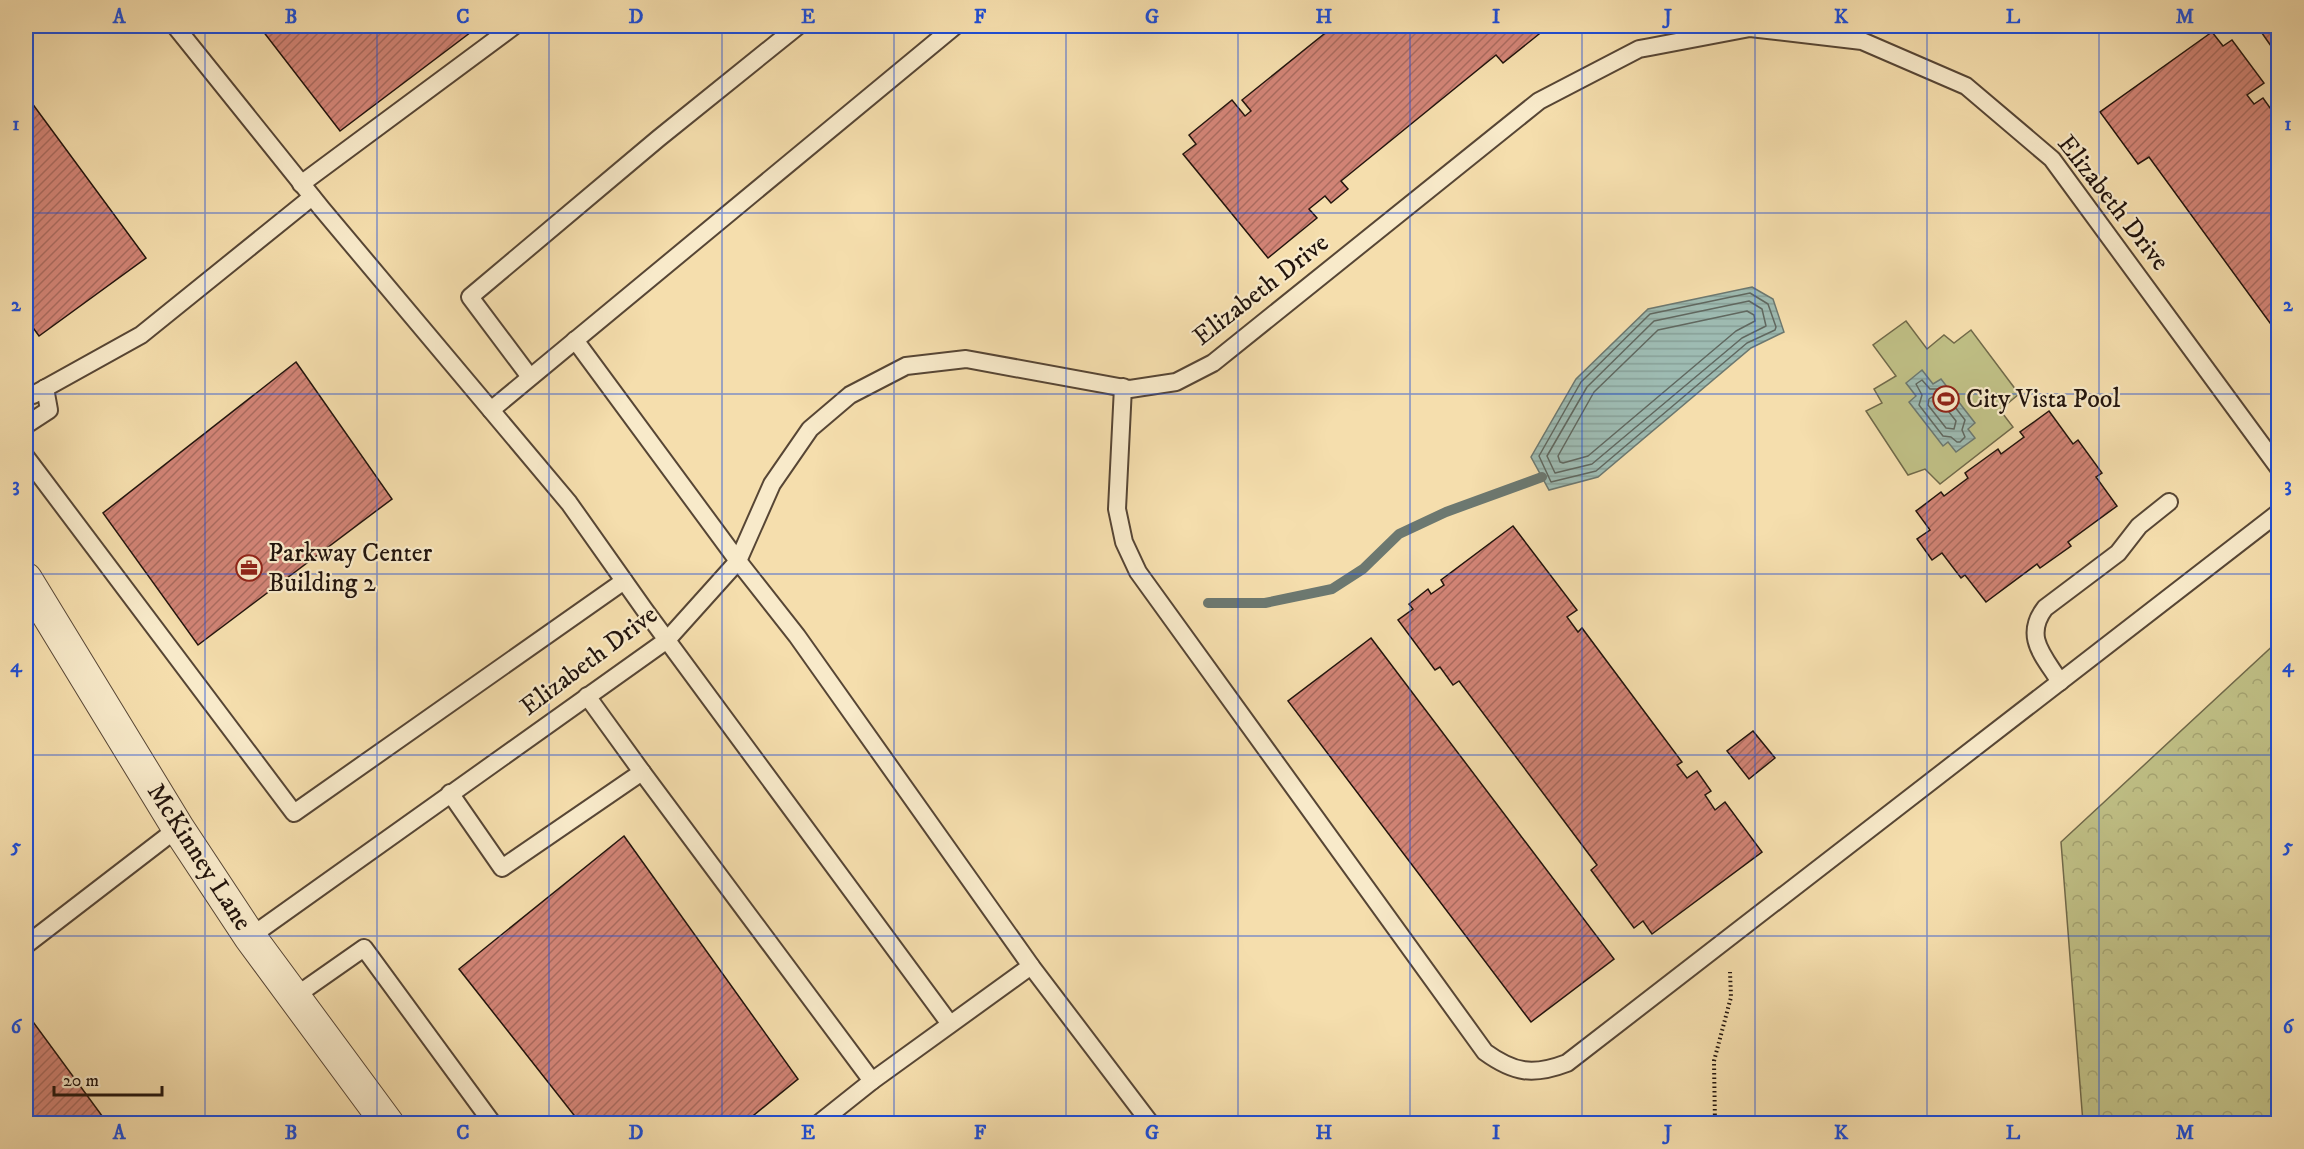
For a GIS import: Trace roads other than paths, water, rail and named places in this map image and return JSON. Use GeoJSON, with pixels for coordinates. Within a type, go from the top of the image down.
{"type":"FeatureCollection","features":[{"type":"Feature","properties":{"kind":"street","name":"McKinney Lane"},"geometry":{"type":"LineString","coordinates":[[26,579],[178,828],[250,936],[388,1124]]}},
{"type":"Feature","properties":{"kind":"lane"},"geometry":{"type":"LineString","coordinates":[[175,26],[307,191],[569,503],[950,1024]]}},
{"type":"Feature","properties":{"kind":"lane"},"geometry":{"type":"LineString","coordinates":[[26,426],[49,410],[32,391],[141,335],[307,191],[514,26]]}},
{"type":"Feature","properties":{"kind":"lane"},"geometry":{"type":"LineString","coordinates":[[530,377],[470,297],[659,138],[798,26]]}},
{"type":"Feature","properties":{"kind":"lane"},"geometry":{"type":"LineString","coordinates":[[491,410],[955,26]]}},
{"type":"Feature","properties":{"kind":"lane","name":"Elizabeth Drive"},"geometry":{"type":"LineString","coordinates":[[250,936],[667,640],[738,561],[772,484],[810,429],[850,395],[906,366],[966,359],[1130,388],[1176,382],[1213,363],[1539,101],[1639,49],[1750,28],[1862,41],[1966,86],[2052,159],[2278,467]]}},
{"type":"Feature","properties":{"kind":"lane"},"geometry":{"type":"LineString","coordinates":[[575,340],[738,561],[797,636],[1031,966],[1151,1124]]}},
{"type":"Feature","properties":{"kind":"lane"},"geometry":{"type":"LineString","coordinates":[[1123,387],[1117,509],[1124,542],[1138,572],[1485,1052],[1503,1065],[1524,1071],[1546,1071],[1567,1063],[2278,513]]}},
{"type":"Feature","properties":{"kind":"lane"},"geometry":{"type":"LineString","coordinates":[[26,457],[294,813],[624,581]]}},
{"type":"Feature","properties":{"kind":"lane"},"geometry":{"type":"LineString","coordinates":[[2060,682],[2037,645],[2034,636],[2039,616],[2045,608],[2118,553],[2139,526],[2169,502]]}},
{"type":"Feature","properties":{"kind":"lane"},"geometry":{"type":"LineString","coordinates":[[587,696],[872,1082]]}},
{"type":"Feature","properties":{"kind":"lane"},"geometry":{"type":"LineString","coordinates":[[450,793],[502,868],[642,772]]}},
{"type":"Feature","properties":{"kind":"lane"},"geometry":{"type":"LineString","coordinates":[[26,945],[178,828]]}},
{"type":"Feature","properties":{"kind":"lane"},"geometry":{"type":"LineString","coordinates":[[294,997],[364,948],[493,1124]]}},
{"type":"Feature","properties":{"kind":"lane"},"geometry":{"type":"LineString","coordinates":[[818,1124],[1031,966]]}},
{"type":"Feature","properties":{"kind":"water"},"geometry":{"type":"Polygon","coordinates":[[[1752,287],[1773,299],[1784,332],[1751,348],[1598,477],[1549,490],[1531,457],[1576,379],[1648,309],[1752,287]]]}},
{"type":"Feature","properties":{"kind":"water"},"geometry":{"type":"Polygon","coordinates":[[[1922,370],[1933,384],[1941,379],[1975,423],[1968,429],[1975,438],[1956,452],[1948,442],[1943,446],[1909,402],[1916,396],[1906,383],[1922,370]]]}},
{"type":"Feature","properties":{"kind":"waterway"},"geometry":{"type":"LineString","coordinates":[[1208,603],[1265,603],[1332,589],[1363,569],[1399,534],[1446,512],[1542,477]]}},
{"type":"Feature","properties":{"kind":"place","name":"City Vista Pool"},"geometry":{"type":"Point","coordinates":[1946,399]}},
{"type":"Feature","properties":{"kind":"place","name":"Parkway Center Building 2"},"geometry":{"type":"Point","coordinates":[249,568]}}]}
